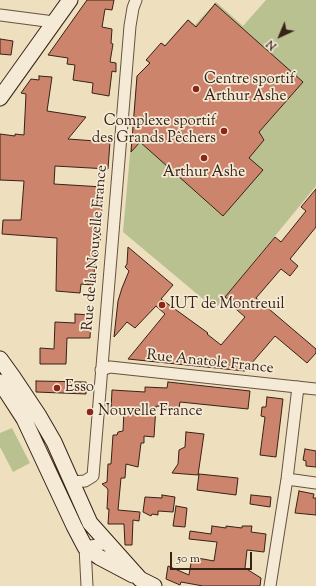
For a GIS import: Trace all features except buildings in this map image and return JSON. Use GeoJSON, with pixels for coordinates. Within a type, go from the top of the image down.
{"type":"FeatureCollection","features":[{"type":"Feature","properties":{"kind":"main road"},"geometry":{"type":"LineString","coordinates":[[0,98],[70,0]]}},
{"type":"Feature","properties":{"kind":"main road"},"geometry":{"type":"LineString","coordinates":[[0,359],[14,377],[54,442],[90,522],[140,578]]}},
{"type":"Feature","properties":{"kind":"main road"},"geometry":{"type":"LineString","coordinates":[[0,382],[24,419],[85,547],[112,565],[154,586]]}},
{"type":"Feature","properties":{"kind":"street","name":"Rue de la Nouvelle France"},"geometry":{"type":"LineString","coordinates":[[71,482],[85,481],[93,476],[130,26],[136,0]]}},
{"type":"Feature","properties":{"kind":"street"},"geometry":{"type":"LineString","coordinates":[[0,15],[54,22]]}},
{"type":"Feature","properties":{"kind":"street","name":"Rue Anatole France"},"geometry":{"type":"LineString","coordinates":[[102,370],[110,367],[316,389]]}},
{"type":"Feature","properties":{"kind":"street"},"geometry":{"type":"LineString","coordinates":[[270,586],[287,479],[298,387]]}},
{"type":"Feature","properties":{"kind":"street"},"geometry":{"type":"LineString","coordinates":[[287,479],[316,483]]}},
{"type":"Feature","properties":{"kind":"street"},"geometry":{"type":"LineString","coordinates":[[88,586],[85,547],[108,543]]}},
{"type":"Feature","properties":{"kind":"green space","name":"Complexe sportif des Grands Pêchers"},"geometry":{"type":"Polygon","coordinates":[[[266,0],[316,0],[316,186],[215,309],[123,232],[137,76],[149,63],[146,60],[162,42],[165,45],[188,19],[195,25],[216,2],[243,26],[266,0]]]}},
{"type":"Feature","properties":{"kind":"green space"},"geometry":{"type":"Polygon","coordinates":[[[12,428],[30,463],[13,472],[0,447],[0,433],[12,428]]]}},
{"type":"Feature","properties":{"kind":"place","name":"Centre sportif Arthur Ashe"},"geometry":{"type":"Point","coordinates":[196,89]}},
{"type":"Feature","properties":{"kind":"place","name":"Complexe sportif des Grands Pêchers"},"geometry":{"type":"Point","coordinates":[224,131]}},
{"type":"Feature","properties":{"kind":"place","name":"Arthur Ashe"},"geometry":{"type":"Point","coordinates":[204,158]}},
{"type":"Feature","properties":{"kind":"place","name":"IUT de Montreuil"},"geometry":{"type":"Point","coordinates":[162,305]}},
{"type":"Feature","properties":{"kind":"place","name":"Esso"},"geometry":{"type":"Point","coordinates":[57,388]}},
{"type":"Feature","properties":{"kind":"place","name":"Nouvelle France"},"geometry":{"type":"Point","coordinates":[90,412]}}]}
